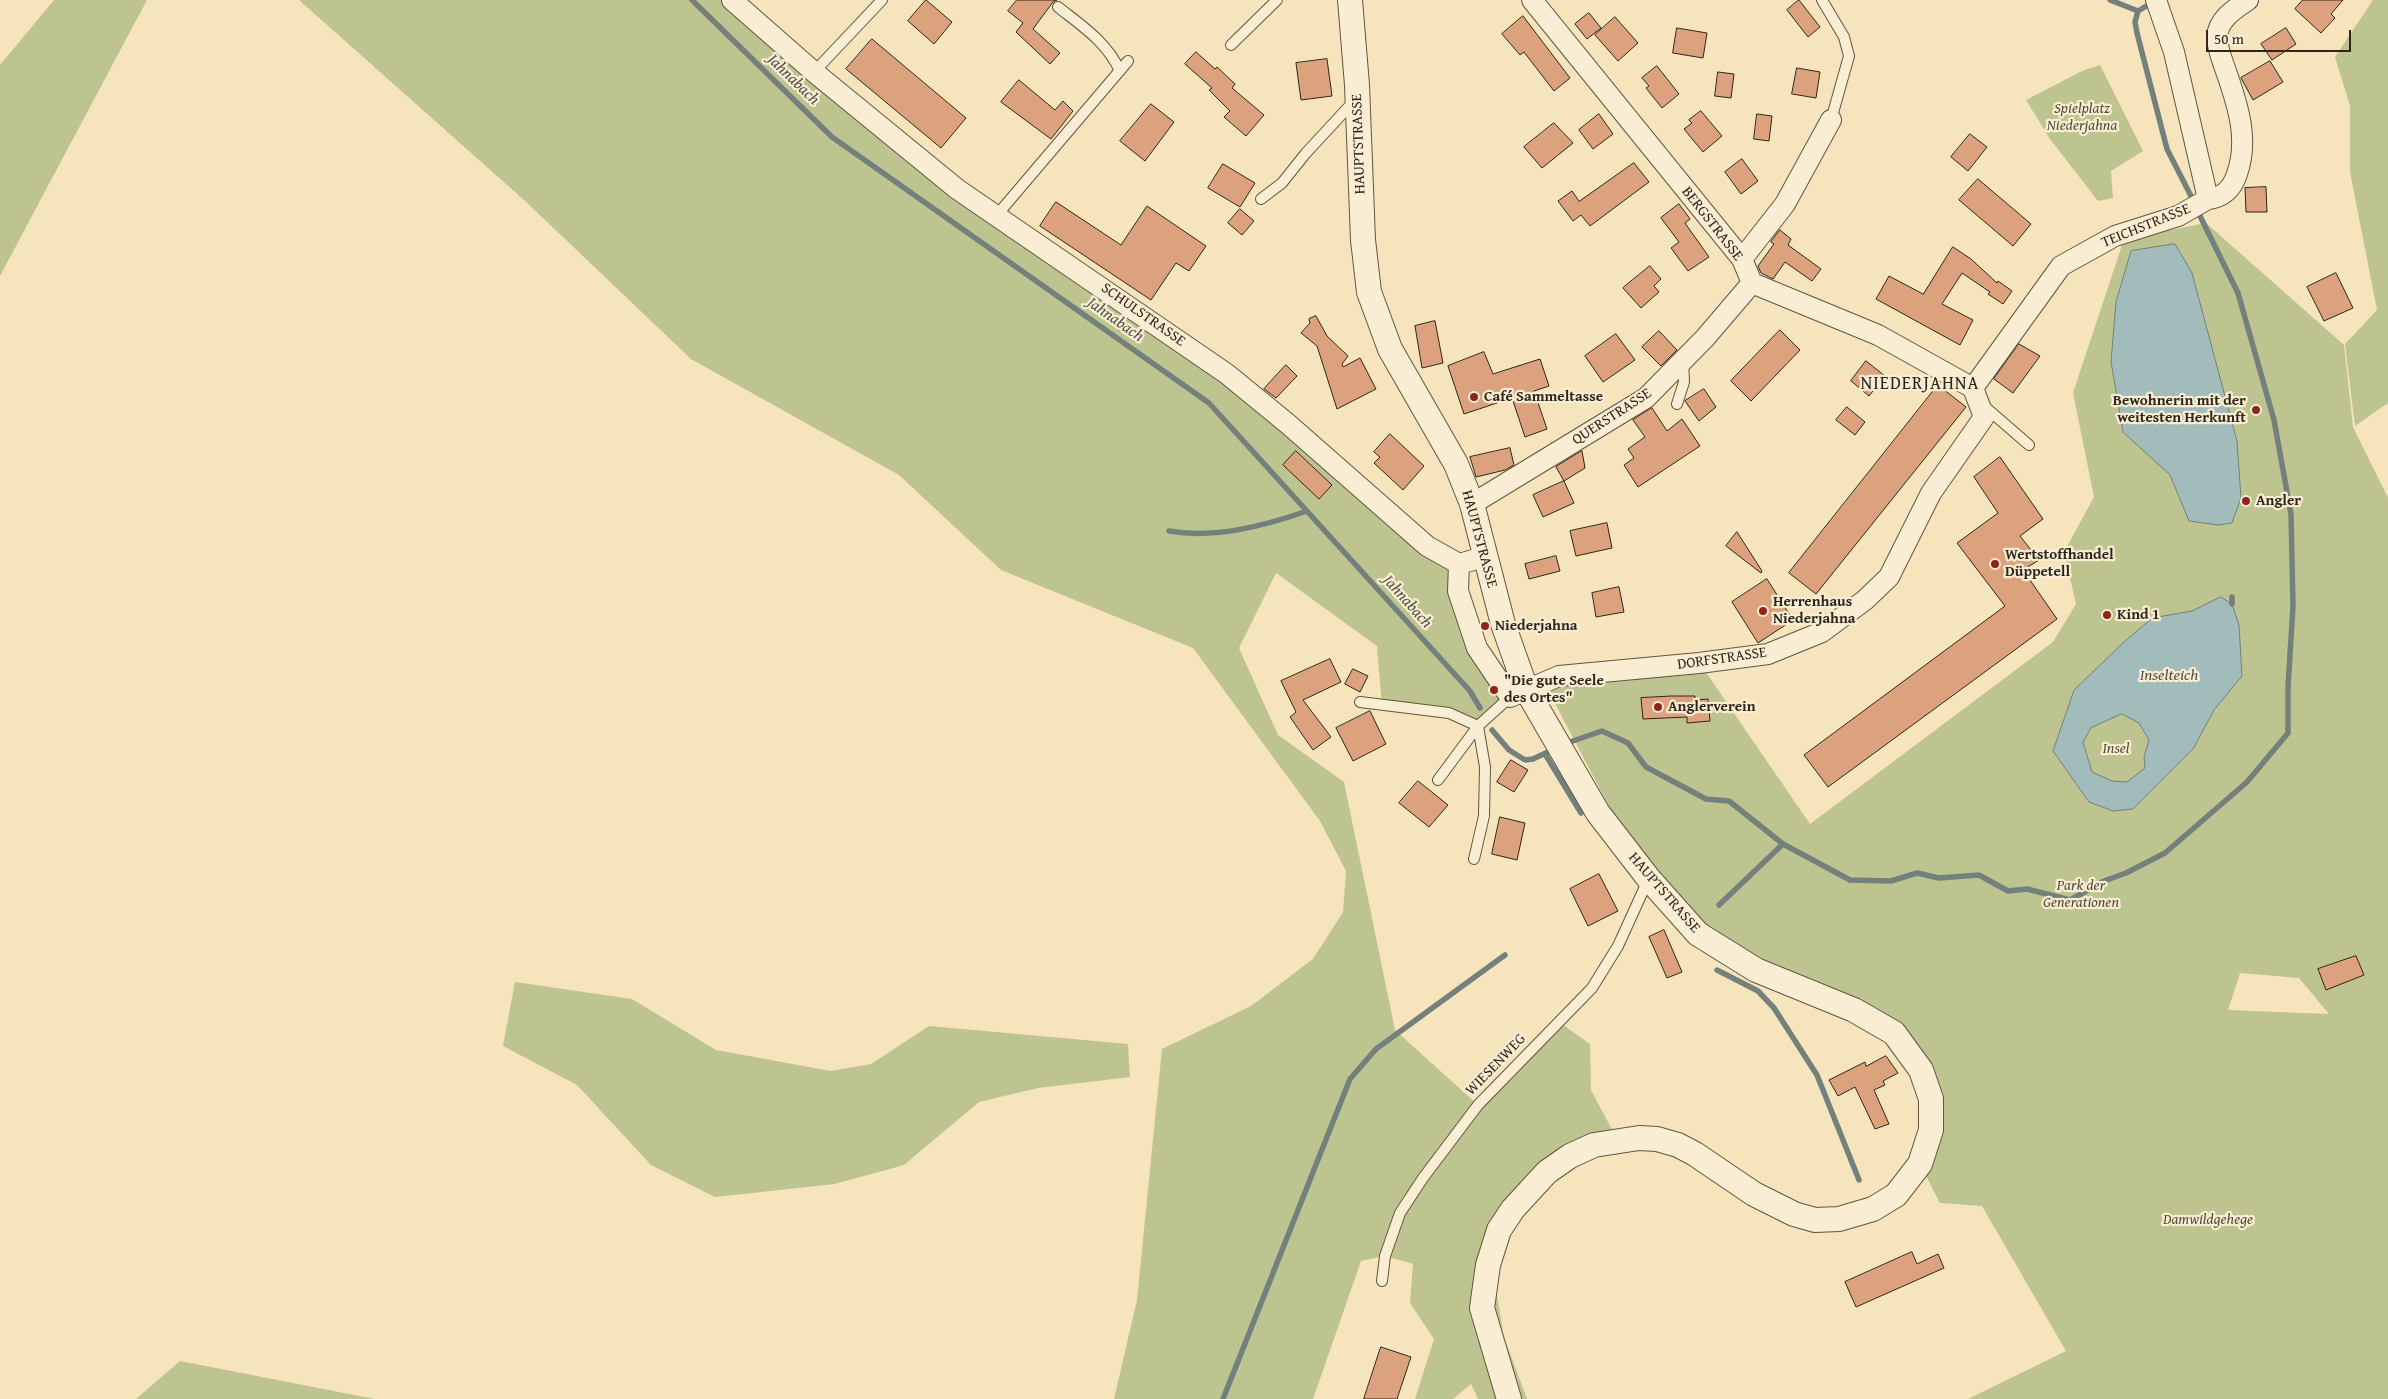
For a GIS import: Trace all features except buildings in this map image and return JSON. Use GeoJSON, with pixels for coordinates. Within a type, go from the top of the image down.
{"type":"FeatureCollection","features":[{"type":"Feature","properties":{"kind":"street","name":"SCHULSTRASSE"},"geometry":{"type":"LineString","coordinates":[[732,0],[814,72],[957,189],[1227,374],[1288,424],[1427,546],[1459,564]]}},
{"type":"Feature","properties":{"kind":"street","name":"HAUPTSTRASSE"},"geometry":{"type":"LineString","coordinates":[[1350,0],[1357,98],[1363,240],[1370,292],[1390,349],[1456,464],[1472,504],[1484,557],[1503,624],[1518,693],[1551,734],[1598,813],[1649,879],[1698,934],[1756,970],[1854,1010],[1894,1033],[1921,1070],[1931,1099],[1931,1130],[1920,1164],[1896,1195],[1873,1209],[1839,1219],[1815,1220],[1794,1214],[1754,1194],[1695,1154],[1678,1145],[1657,1139],[1639,1138],[1594,1145],[1570,1156],[1547,1172],[1513,1208],[1499,1230],[1488,1265],[1482,1308],[1509,1399]]}},
{"type":"Feature","properties":{"kind":"street","name":"BERGSTRASSE"},"geometry":{"type":"LineString","coordinates":[[1532,0],[1742,259],[1752,283]]}},
{"type":"Feature","properties":{"kind":"street","name":"TEICHSTRASSE"},"geometry":{"type":"LineString","coordinates":[[1976,394],[2061,266],[2115,236],[2178,216],[2208,199],[2174,52],[2156,0]]}},
{"type":"Feature","properties":{"kind":"street"},"geometry":{"type":"LineString","coordinates":[[2208,199],[2219,197],[2233,186],[2242,160],[2241,127],[2237,102],[2220,53],[2218,37],[2220,25],[2229,14],[2248,0]]}},
{"type":"Feature","properties":{"kind":"street"},"geometry":{"type":"LineString","coordinates":[[1742,259],[1785,204],[1831,120]]}},
{"type":"Feature","properties":{"kind":"street"},"geometry":{"type":"LineString","coordinates":[[1752,283],[1878,334],[1976,394]]}},
{"type":"Feature","properties":{"kind":"street","name":"QUERSTRASSE"},"geometry":{"type":"LineString","coordinates":[[1472,504],[1646,398],[1705,338],[1752,283]]}},
{"type":"Feature","properties":{"kind":"street","name":"DORFSTRASSE"},"geometry":{"type":"LineString","coordinates":[[1518,693],[1559,676],[1699,663],[1768,654],[1822,632],[1865,600],[1889,577],[1931,493],[1984,417],[1976,394]]}},
{"type":"Feature","properties":{"kind":"street"},"geometry":{"type":"LineString","coordinates":[[1484,557],[1459,564],[1458,590],[1477,648],[1518,693]]}},
{"type":"Feature","properties":{"kind":"lane"},"geometry":{"type":"LineString","coordinates":[[814,72],[882,0]]}},
{"type":"Feature","properties":{"kind":"lane"},"geometry":{"type":"LineString","coordinates":[[1231,46],[1278,0]]}},
{"type":"Feature","properties":{"kind":"lane"},"geometry":{"type":"LineString","coordinates":[[1822,0],[1844,38],[1849,56],[1831,120]]}},
{"type":"Feature","properties":{"kind":"lane"},"geometry":{"type":"LineString","coordinates":[[1058,7],[1094,35],[1114,57],[1120,70]]}},
{"type":"Feature","properties":{"kind":"lane"},"geometry":{"type":"LineString","coordinates":[[997,215],[1128,61]]}},
{"type":"Feature","properties":{"kind":"lane"},"geometry":{"type":"LineString","coordinates":[[1261,199],[1282,183],[1306,153],[1357,98]]}},
{"type":"Feature","properties":{"kind":"lane"},"geometry":{"type":"LineString","coordinates":[[1677,404],[1684,382],[1682,361]]}},
{"type":"Feature","properties":{"kind":"lane"},"geometry":{"type":"LineString","coordinates":[[1976,394],[2029,445]]}},
{"type":"Feature","properties":{"kind":"lane"},"geometry":{"type":"LineString","coordinates":[[1438,780],[1478,726],[1518,693]]}},
{"type":"Feature","properties":{"kind":"lane"},"geometry":{"type":"LineString","coordinates":[[1360,702],[1449,713],[1478,726]]}},
{"type":"Feature","properties":{"kind":"lane"},"geometry":{"type":"LineString","coordinates":[[1474,858],[1484,816],[1485,767],[1478,726]]}},
{"type":"Feature","properties":{"kind":"lane","name":"WIESENWEG"},"geometry":{"type":"LineString","coordinates":[[1382,1281],[1385,1256],[1400,1213],[1419,1184],[1478,1105],[1592,988],[1618,946],[1649,879]]}},
{"type":"Feature","properties":{"kind":"green space"},"geometry":{"type":"Polygon","coordinates":[[[54,0],[147,0],[0,276],[0,65],[54,0]]]}},
{"type":"Feature","properties":{"kind":"green space"},"geometry":{"type":"Polygon","coordinates":[[[299,0],[732,0],[814,72],[1106,289],[1459,564],[1458,591],[1510,697],[1478,726],[1449,713],[1382,706],[1377,646],[1276,573],[1239,648],[1278,735],[1344,782],[1395,1030],[1478,1105],[1559,1022],[1590,1044],[1591,1090],[1618,1141],[1594,1145],[1513,1209],[1494,1278],[1504,1337],[1527,1399],[1478,1399],[1471,1384],[1453,1399],[1415,1399],[1434,1339],[1410,1303],[1413,1264],[1385,1256],[1361,1261],[1313,1399],[1114,1399],[1137,1300],[1162,1049],[1251,1006],[1313,959],[1343,912],[1346,871],[1320,821],[1193,648],[1001,570],[899,475],[691,359],[524,200],[299,0]]]}},
{"type":"Feature","properties":{"kind":"green space"},"geometry":{"type":"Polygon","coordinates":[[[2373,0],[2388,0],[2388,403],[2355,426],[2345,344],[2377,310],[2350,172],[2350,106],[2335,57],[2373,0]]]}},
{"type":"Feature","properties":{"kind":"green space","name":"Spielplatz Niederjahna"},"geometry":{"type":"Polygon","coordinates":[[[2100,65],[2143,151],[2111,171],[2113,198],[2098,201],[2050,139],[2026,100],[2082,71],[2100,65]]]}},
{"type":"Feature","properties":{"kind":"green space"},"geometry":{"type":"Polygon","coordinates":[[[2206,223],[2344,345],[2353,427],[2388,498],[2388,1399],[1968,1399],[2066,1351],[1982,1206],[1940,1203],[1924,1172],[1930,1065],[1704,928],[1622,831],[1549,692],[1555,682],[1705,671],[1810,824],[2053,642],[2076,604],[2064,552],[2094,497],[2073,393],[2124,239],[2206,223]],[[2205,329],[2170,475],[2183,506],[2213,357],[2205,329]],[[2240,973],[2228,1010],[2329,1014],[2299,978],[2240,973]]]}},
{"type":"Feature","properties":{"kind":"green space"},"geometry":{"type":"Polygon","coordinates":[[[515,982],[632,999],[716,1050],[831,1071],[871,1064],[929,1026],[1128,1044],[1130,1077],[1038,1088],[979,1102],[904,1165],[835,1184],[715,1197],[651,1165],[577,1085],[503,1046],[515,982]]]}},
{"type":"Feature","properties":{"kind":"green space"},"geometry":{"type":"Polygon","coordinates":[[[180,1361],[375,1399],[136,1399],[180,1361]]]}},
{"type":"Feature","properties":{"kind":"water"},"geometry":{"type":"Polygon","coordinates":[[[2175,244],[2192,273],[2237,441],[2241,498],[2232,523],[2218,525],[2189,521],[2170,475],[2123,432],[2111,362],[2116,302],[2131,251],[2175,244]]]}},
{"type":"Feature","properties":{"kind":"water","name":"Inselteich"},"geometry":{"type":"Polygon","coordinates":[[[2221,597],[2232,604],[2239,625],[2242,676],[2214,710],[2193,749],[2133,809],[2113,811],[2089,802],[2053,751],[2074,690],[2152,618],[2192,611],[2221,597]],[[2122,714],[2091,728],[2083,742],[2092,772],[2112,781],[2127,782],[2145,768],[2144,757],[2149,740],[2139,723],[2122,714]]]}},
{"type":"Feature","properties":{"kind":"waterway","name":"Jahnabach"},"geometry":{"type":"LineString","coordinates":[[692,0],[832,137],[1209,403],[1470,691],[1480,708]]}},
{"type":"Feature","properties":{"kind":"waterway"},"geometry":{"type":"LineString","coordinates":[[2110,0],[2138,11]]}},
{"type":"Feature","properties":{"kind":"waterway"},"geometry":{"type":"LineString","coordinates":[[2148,5],[2138,11],[2135,22],[2137,33],[2167,149],[2193,200]]}},
{"type":"Feature","properties":{"kind":"waterway"},"geometry":{"type":"LineString","coordinates":[[1564,744],[1602,731],[1628,743],[1646,767],[1706,799],[1729,801],[1783,844],[1850,880],[1891,881],[1917,873],[1939,878],[1979,875],[2008,891],[2027,889],[2070,900],[2104,881],[2126,873],[2165,853],[2247,782],[2288,733],[2288,687],[2293,606],[2291,514],[2274,420],[2238,293],[2200,216]]}},
{"type":"Feature","properties":{"kind":"waterway"},"geometry":{"type":"LineString","coordinates":[[1169,531],[1204,533],[1239,530],[1274,522],[1307,511]]}},
{"type":"Feature","properties":{"kind":"waterway"},"geometry":{"type":"LineString","coordinates":[[2232,597],[2232,604]]}},
{"type":"Feature","properties":{"kind":"waterway"},"geometry":{"type":"LineString","coordinates":[[1492,730],[1509,750],[1525,760],[1533,759],[1554,749]]}},
{"type":"Feature","properties":{"kind":"waterway"},"geometry":{"type":"LineString","coordinates":[[1545,754],[1581,813]]}},
{"type":"Feature","properties":{"kind":"waterway"},"geometry":{"type":"LineString","coordinates":[[1719,905],[1783,844]]}},
{"type":"Feature","properties":{"kind":"waterway"},"geometry":{"type":"LineString","coordinates":[[1223,1399],[1350,1079],[1376,1049],[1505,955]]}},
{"type":"Feature","properties":{"kind":"waterway"},"geometry":{"type":"LineString","coordinates":[[1717,970],[1758,991],[1774,1008],[1817,1075],[1859,1180]]}},
{"type":"Feature","properties":{"kind":"place","name":"Café Sammeltasse"},"geometry":{"type":"Point","coordinates":[1474,397]}},
{"type":"Feature","properties":{"kind":"place","name":"Bewohnerin mit der weitesten Herkunft"},"geometry":{"type":"Point","coordinates":[2256,410]}},
{"type":"Feature","properties":{"kind":"place","name":"Angler"},"geometry":{"type":"Point","coordinates":[2246,501]}},
{"type":"Feature","properties":{"kind":"place","name":"Wertstoffhandel Düppetell"},"geometry":{"type":"Point","coordinates":[1995,564]}},
{"type":"Feature","properties":{"kind":"place","name":"Herrenhaus Niederjahna"},"geometry":{"type":"Point","coordinates":[1763,611]}},
{"type":"Feature","properties":{"kind":"place","name":"Kind 1"},"geometry":{"type":"Point","coordinates":[2107,615]}},
{"type":"Feature","properties":{"kind":"place","name":"Niederjahna"},"geometry":{"type":"Point","coordinates":[1485,626]}},
{"type":"Feature","properties":{"kind":"place","name":"\"Die gute Seele des Ortes\""},"geometry":{"type":"Point","coordinates":[1494,690]}},
{"type":"Feature","properties":{"kind":"place","name":"Anglerverein"},"geometry":{"type":"Point","coordinates":[1658,707]}},
{"type":"Feature","properties":{"kind":"district","name":"NIEDERJAHNA"},"geometry":{"type":"Point","coordinates":[1920,384]}},
{"type":"Feature","properties":{"kind":"park label","name":"Insel"},"geometry":{"type":"Point","coordinates":[2116,749]}},
{"type":"Feature","properties":{"kind":"park label","name":"Park der Generationen"},"geometry":{"type":"Point","coordinates":[2081,894]}},
{"type":"Feature","properties":{"kind":"park label","name":"Damwildgehege"},"geometry":{"type":"Point","coordinates":[2208,1220]}}]}
